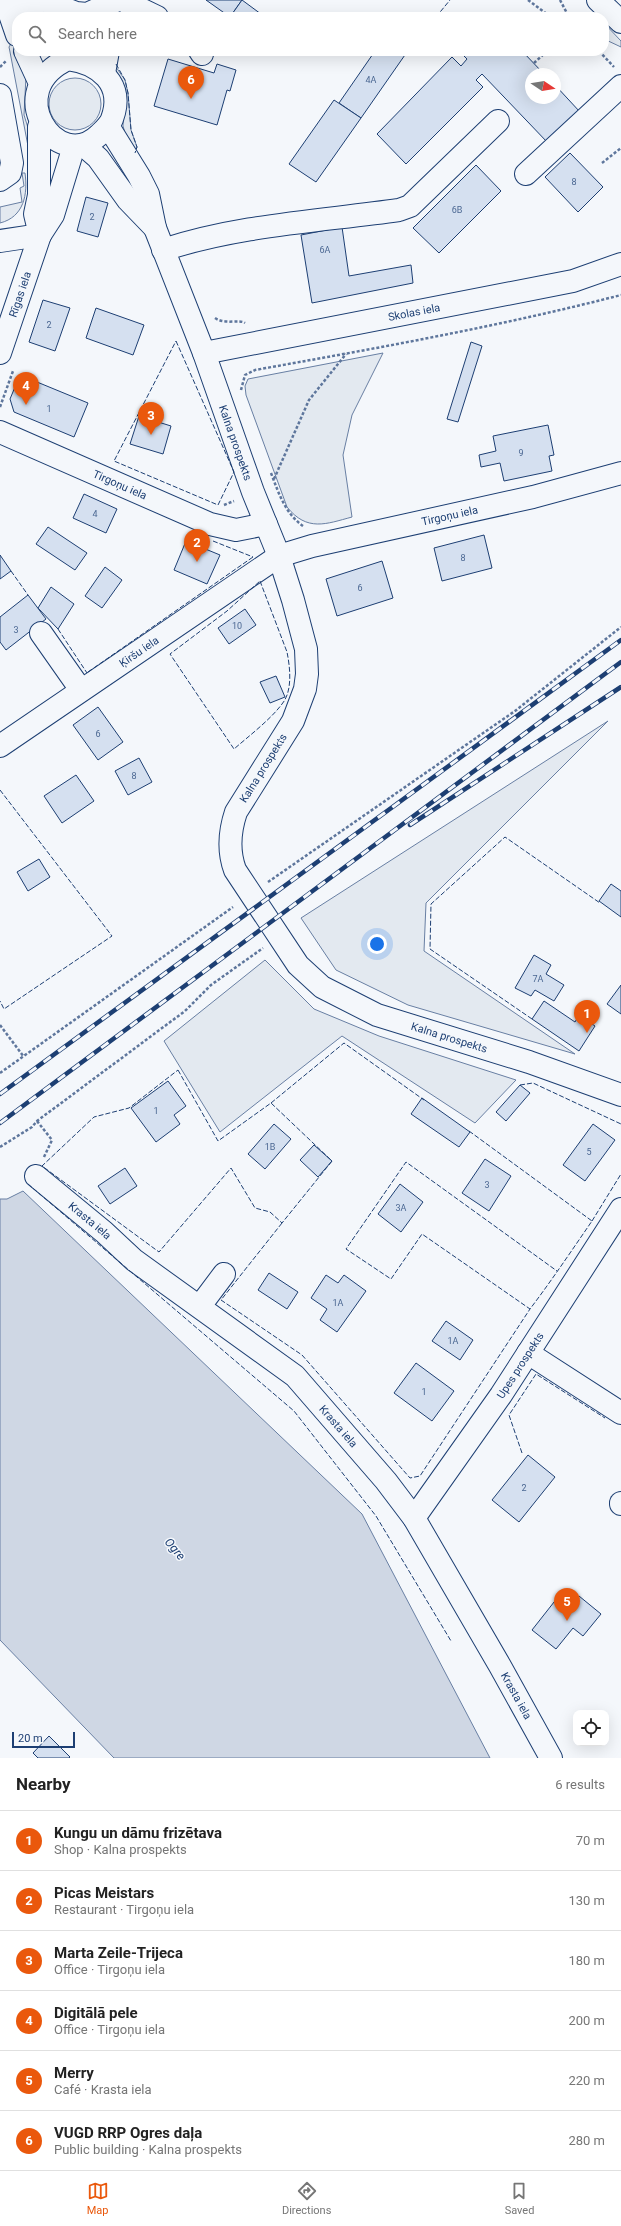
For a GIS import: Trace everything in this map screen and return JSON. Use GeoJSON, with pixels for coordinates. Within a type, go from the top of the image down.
{"type":"FeatureCollection","features":[{"type":"Feature","properties":{"kind":"street"},"geometry":{"type":"LineString","coordinates":[[5,0],[12,20]]}},
{"type":"Feature","properties":{"kind":"street"},"geometry":{"type":"LineString","coordinates":[[26,0],[32,12]]}},
{"type":"Feature","properties":{"kind":"street"},"geometry":{"type":"LineString","coordinates":[[43,0],[73,12]]}},
{"type":"Feature","properties":{"kind":"street"},"geometry":{"type":"LineString","coordinates":[[598,0],[621,22]]}},
{"type":"Feature","properties":{"kind":"street"},"geometry":{"type":"LineString","coordinates":[[96,12],[115,8],[134,12]]}},
{"type":"Feature","properties":{"kind":"street"},"geometry":{"type":"LineString","coordinates":[[17,56],[38,79]]}},
{"type":"Feature","properties":{"kind":"street"},"geometry":{"type":"LineString","coordinates":[[0,241],[40,235],[35,214],[40,195],[39,127],[32,110],[33,91],[38,79],[55,64],[71,56]]}},
{"type":"Feature","properties":{"kind":"street"},"geometry":{"type":"LineString","coordinates":[[75,56],[104,73],[112,84],[116,102],[112,119],[108,126],[95,139],[78,146]]}},
{"type":"Feature","properties":{"kind":"street"},"geometry":{"type":"LineString","coordinates":[[104,73],[107,56]]}},
{"type":"Feature","properties":{"kind":"street"},"geometry":{"type":"LineString","coordinates":[[526,174],[618,77]]}},
{"type":"Feature","properties":{"kind":"street"},"geometry":{"type":"LineString","coordinates":[[0,95],[12,163],[10,173],[0,180]]}},
{"type":"Feature","properties":{"kind":"street"},"geometry":{"type":"LineString","coordinates":[[163,250],[182,244],[252,230],[399,210],[410,206],[498,121]]}},
{"type":"Feature","properties":{"kind":"street","name":"Kalna prospekts"},"geometry":{"type":"LineString","coordinates":[[108,126],[139,176],[148,194],[155,228],[204,353],[279,556],[306,649],[307,674],[305,689],[293,721],[257,776],[236,812],[231,826],[231,858],[235,870],[298,965],[322,987],[377,1015],[529,1062],[621,1094]]}},
{"type":"Feature","properties":{"kind":"street"},"geometry":{"type":"LineString","coordinates":[[39,127],[52,139],[78,146],[98,158],[128,200],[155,228]]}},
{"type":"Feature","properties":{"kind":"street","name":"Rīgas iela"},"geometry":{"type":"LineString","coordinates":[[6,361],[40,235],[53,215],[78,146]]}},
{"type":"Feature","properties":{"kind":"street","name":"Skolas iela"},"geometry":{"type":"LineString","coordinates":[[204,353],[573,281],[619,268]]}},
{"type":"Feature","properties":{"kind":"street","name":"Tirgoņu iela"},"geometry":{"type":"LineString","coordinates":[[0,432],[210,524],[236,530],[266,524]]}},
{"type":"Feature","properties":{"kind":"street","name":"Tirgoņu iela"},"geometry":{"type":"LineString","coordinates":[[279,556],[312,546],[533,497],[621,473]]}},
{"type":"Feature","properties":{"kind":"street","name":"Ķiršu iela"},"geometry":{"type":"LineString","coordinates":[[0,746],[279,556]]}},
{"type":"Feature","properties":{"kind":"street"},"geometry":{"type":"LineString","coordinates":[[41,633],[81,690]]}},
{"type":"Feature","properties":{"kind":"street","name":"Krasta iela"},"geometry":{"type":"LineString","coordinates":[[36,1176],[104,1232],[134,1260],[200,1306],[295,1376],[386,1481],[414,1518],[500,1666],[551,1758]]}},
{"type":"Feature","properties":{"kind":"street","name":"Upes prospekts"},"geometry":{"type":"LineString","coordinates":[[414,1518],[528,1353],[621,1209]]}},
{"type":"Feature","properties":{"kind":"street"},"geometry":{"type":"LineString","coordinates":[[200,1306],[224,1274]]}},
{"type":"Feature","properties":{"kind":"street"},"geometry":{"type":"LineString","coordinates":[[528,1353],[621,1413]]}},
{"type":"Feature","properties":{"kind":"path"},"geometry":{"type":"LineString","coordinates":[[528,0],[544,12]]}},
{"type":"Feature","properties":{"kind":"path"},"geometry":{"type":"LineString","coordinates":[[560,0],[566,12]]}},
{"type":"Feature","properties":{"kind":"path"},"geometry":{"type":"LineString","coordinates":[[0,67],[15,56]]}},
{"type":"Feature","properties":{"kind":"path"},"geometry":{"type":"LineString","coordinates":[[534,63],[542,56]]}},
{"type":"Feature","properties":{"kind":"path"},"geometry":{"type":"LineString","coordinates":[[603,56],[618,77]]}},
{"type":"Feature","properties":{"kind":"path"},"geometry":{"type":"LineString","coordinates":[[602,163],[621,148]]}},
{"type":"Feature","properties":{"kind":"path"},"geometry":{"type":"LineString","coordinates":[[241,393],[245,376],[255,370],[346,354],[581,306],[621,295]]}},
{"type":"Feature","properties":{"kind":"path"},"geometry":{"type":"LineString","coordinates":[[212,316],[219,321],[231,323],[245,321],[255,370]]}},
{"type":"Feature","properties":{"kind":"path"},"geometry":{"type":"LineString","coordinates":[[274,480],[309,400],[346,354]]}},
{"type":"Feature","properties":{"kind":"path"},"geometry":{"type":"LineString","coordinates":[[0,407],[6,361]]}},
{"type":"Feature","properties":{"kind":"path"},"geometry":{"type":"LineString","coordinates":[[268,465],[286,509],[293,519],[307,528],[312,546]]}},
{"type":"Feature","properties":{"kind":"path"},"geometry":{"type":"LineString","coordinates":[[0,1073],[207,927],[250,894],[515,711],[621,627]]}},
{"type":"Feature","properties":{"kind":"path"},"geometry":{"type":"LineString","coordinates":[[266,878],[272,888]]}},
{"type":"Feature","properties":{"kind":"path"},"geometry":{"type":"LineString","coordinates":[[0,1146],[32,1127],[37,1121],[185,1011],[212,985],[278,937]]}},
{"type":"Feature","properties":{"kind":"path"},"geometry":{"type":"LineString","coordinates":[[0,1025],[24,1057]]}},
{"type":"Feature","properties":{"kind":"path"},"geometry":{"type":"LineString","coordinates":[[37,1121],[52,1140]]}},
{"type":"Feature","properties":{"kind":"shaded area"},"geometry":{"type":"Polygon","coordinates":[[[609,28],[621,41],[621,47],[609,41],[609,28]]]}},
{"type":"Feature","properties":{"kind":"shaded area"},"geometry":{"type":"Polygon","coordinates":[[[12,42],[12,56],[18,56],[26,76],[24,115],[30,134],[32,167],[9,47],[12,42]]]}},
{"type":"Feature","properties":{"kind":"shaded area"},"geometry":{"type":"Polygon","coordinates":[[[114,58],[116,67],[125,80],[128,93],[131,130],[137,147],[135,153],[127,140],[123,126],[124,101],[115,72],[114,58]]]}},
{"type":"Feature","properties":{"kind":"shaded area"},"geometry":{"type":"Polygon","coordinates":[[[70,78],[80,78],[94,85],[101,99],[101,109],[94,123],[80,130],[70,130],[60,126],[53,119],[49,109],[49,99],[53,89],[60,82],[70,78]]]}},
{"type":"Feature","properties":{"kind":"shaded area"},"geometry":{"type":"Polygon","coordinates":[[[22,173],[25,173],[26,181],[23,204],[14,216],[0,223],[0,207],[22,202],[20,188],[24,186],[22,173]]]}},
{"type":"Feature","properties":{"kind":"shaded area"},"geometry":{"type":"Polygon","coordinates":[[[383,353],[352,415],[343,455],[352,517],[325,524],[310,523],[302,520],[294,515],[287,507],[246,395],[245,386],[248,379],[383,353]]]}},
{"type":"Feature","properties":{"kind":"shaded area"},"geometry":{"type":"Polygon","coordinates":[[[608,721],[426,903],[424,951],[575,1054],[408,1005],[336,970],[301,918],[608,721]]]}},
{"type":"Feature","properties":{"kind":"shaded area"},"geometry":{"type":"Polygon","coordinates":[[[265,960],[314,1009],[379,1036],[516,1080],[475,1123],[342,1036],[220,1132],[164,1041],[265,960]]]}},
{"type":"Feature","properties":{"kind":"water","name":"Ogre"},"geometry":{"type":"Polygon","coordinates":[[[23,1191],[362,1514],[490,1758],[114,1758],[0,1640],[0,1199],[7,1199],[23,1191]]]}},
{"type":"Feature","properties":{"kind":"building"},"geometry":{"type":"Polygon","coordinates":[[[206,0],[242,0],[234,12],[223,12],[206,0]]]}},
{"type":"Feature","properties":{"kind":"building"},"geometry":{"type":"Polygon","coordinates":[[[242,0],[258,12],[234,12],[242,0]]]}},
{"type":"Feature","properties":{"kind":"building"},"geometry":{"type":"Polygon","coordinates":[[[372,56],[404,56],[361,118],[339,103],[372,56]]]}},
{"type":"Feature","properties":{"kind":"building"},"geometry":{"type":"Polygon","coordinates":[[[464,56],[527,56],[538,68],[525,68],[525,104],[561,104],[561,91],[580,112],[548,143],[482,74],[476,80],[483,87],[406,164],[377,134],[452,57],[461,66],[467,59],[464,56]]]}},
{"type":"Feature","properties":{"kind":"building"},"geometry":{"type":"Polygon","coordinates":[[[168,59],[214,73],[217,64],[236,70],[230,91],[227,90],[217,125],[154,106],[168,59]]]}},
{"type":"Feature","properties":{"kind":"building"},"geometry":{"type":"Polygon","coordinates":[[[334,100],[361,118],[316,182],[289,164],[334,100]]]}},
{"type":"Feature","properties":{"kind":"building"},"geometry":{"type":"Polygon","coordinates":[[[570,153],[603,187],[578,212],[545,177],[570,153]]]}},
{"type":"Feature","properties":{"kind":"building"},"geometry":{"type":"Polygon","coordinates":[[[476,165],[501,191],[439,253],[413,228],[476,165]]]}},
{"type":"Feature","properties":{"kind":"building"},"geometry":{"type":"Polygon","coordinates":[[[86,197],[108,203],[98,237],[77,231],[86,197]]]}},
{"type":"Feature","properties":{"kind":"building"},"geometry":{"type":"Polygon","coordinates":[[[342,227],[349,276],[411,265],[413,283],[312,303],[301,235],[342,227]]]}},
{"type":"Feature","properties":{"kind":"building"},"geometry":{"type":"Polygon","coordinates":[[[43,300],[70,308],[55,351],[29,342],[43,300]]]}},
{"type":"Feature","properties":{"kind":"building"},"geometry":{"type":"Polygon","coordinates":[[[96,308],[144,325],[133,355],[86,338],[96,308]]]}},
{"type":"Feature","properties":{"kind":"building"},"geometry":{"type":"Polygon","coordinates":[[[471,342],[482,346],[458,422],[447,419],[471,342]]]}},
{"type":"Feature","properties":{"kind":"building"},"geometry":{"type":"Polygon","coordinates":[[[20,375],[88,403],[74,437],[14,412],[10,399],[20,375]]]}},
{"type":"Feature","properties":{"kind":"building"},"geometry":{"type":"Polygon","coordinates":[[[139,416],[171,426],[163,454],[130,444],[139,416]]]}},
{"type":"Feature","properties":{"kind":"building"},"geometry":{"type":"Polygon","coordinates":[[[548,425],[554,455],[549,456],[552,471],[504,481],[500,463],[481,467],[479,455],[496,451],[493,436],[548,425]]]}},
{"type":"Feature","properties":{"kind":"building"},"geometry":{"type":"Polygon","coordinates":[[[84,494],[117,509],[106,533],[73,518],[84,494]]]}},
{"type":"Feature","properties":{"kind":"building"},"geometry":{"type":"Polygon","coordinates":[[[48,527],[87,553],[75,570],[36,544],[48,527]]]}},
{"type":"Feature","properties":{"kind":"building"},"geometry":{"type":"Polygon","coordinates":[[[484,535],[492,568],[442,581],[434,548],[484,535]]]}},
{"type":"Feature","properties":{"kind":"building"},"geometry":{"type":"Polygon","coordinates":[[[186,541],[220,555],[207,584],[174,570],[186,541]]]}},
{"type":"Feature","properties":{"kind":"building"},"geometry":{"type":"Polygon","coordinates":[[[0,555],[11,571],[0,579],[0,555]]]}},
{"type":"Feature","properties":{"kind":"building"},"geometry":{"type":"Polygon","coordinates":[[[382,561],[393,598],[337,616],[326,579],[382,561]]]}},
{"type":"Feature","properties":{"kind":"building"},"geometry":{"type":"Polygon","coordinates":[[[105,567],[122,580],[102,608],[85,596],[105,567]]]}},
{"type":"Feature","properties":{"kind":"building"},"geometry":{"type":"Polygon","coordinates":[[[51,587],[74,604],[58,629],[38,608],[51,587]]]}},
{"type":"Feature","properties":{"kind":"building"},"geometry":{"type":"Polygon","coordinates":[[[28,595],[46,619],[6,650],[0,642],[0,617],[28,595]]]}},
{"type":"Feature","properties":{"kind":"building"},"geometry":{"type":"Polygon","coordinates":[[[245,609],[256,625],[229,644],[218,628],[245,609]]]}},
{"type":"Feature","properties":{"kind":"building"},"geometry":{"type":"Polygon","coordinates":[[[276,676],[285,697],[270,703],[260,682],[276,676]]]}},
{"type":"Feature","properties":{"kind":"building"},"geometry":{"type":"Polygon","coordinates":[[[98,707],[123,742],[98,760],[73,725],[98,707]]]}},
{"type":"Feature","properties":{"kind":"building"},"geometry":{"type":"Polygon","coordinates":[[[139,758],[152,782],[128,795],[115,771],[139,758]]]}},
{"type":"Feature","properties":{"kind":"building"},"geometry":{"type":"Polygon","coordinates":[[[76,775],[94,801],[62,823],[44,796],[76,775]]]}},
{"type":"Feature","properties":{"kind":"building"},"geometry":{"type":"Polygon","coordinates":[[[39,859],[50,877],[28,891],[17,872],[39,859]]]}},
{"type":"Feature","properties":{"kind":"building"},"geometry":{"type":"Polygon","coordinates":[[[611,884],[621,891],[621,917],[599,901],[611,884]]]}},
{"type":"Feature","properties":{"kind":"building"},"geometry":{"type":"Polygon","coordinates":[[[534,955],[551,965],[546,974],[564,985],[554,1001],[535,990],[531,996],[515,988],[534,955]]]}},
{"type":"Feature","properties":{"kind":"building"},"geometry":{"type":"Polygon","coordinates":[[[621,985],[621,1014],[607,1004],[621,985]]]}},
{"type":"Feature","properties":{"kind":"building"},"geometry":{"type":"Polygon","coordinates":[[[544,1001],[575,1022],[579,1015],[595,1026],[579,1051],[532,1019],[544,1001]]]}},
{"type":"Feature","properties":{"kind":"building"},"geometry":{"type":"Polygon","coordinates":[[[168,1081],[186,1106],[174,1115],[180,1124],[156,1142],[131,1108],[168,1081]]]}},
{"type":"Feature","properties":{"kind":"building"},"geometry":{"type":"Polygon","coordinates":[[[520,1085],[530,1093],[506,1121],[496,1112],[520,1085]]]}},
{"type":"Feature","properties":{"kind":"building"},"geometry":{"type":"Polygon","coordinates":[[[422,1098],[470,1132],[459,1147],[411,1114],[422,1098]]]}},
{"type":"Feature","properties":{"kind":"building"},"geometry":{"type":"Polygon","coordinates":[[[274,1124],[291,1139],[265,1169],[248,1154],[274,1124]]]}},
{"type":"Feature","properties":{"kind":"building"},"geometry":{"type":"Polygon","coordinates":[[[593,1124],[615,1140],[585,1181],[563,1165],[593,1124]]]}},
{"type":"Feature","properties":{"kind":"building"},"geometry":{"type":"Polygon","coordinates":[[[314,1145],[332,1161],[318,1177],[300,1160],[314,1145]]]}},
{"type":"Feature","properties":{"kind":"building"},"geometry":{"type":"Polygon","coordinates":[[[485,1159],[511,1176],[489,1211],[462,1193],[485,1159]]]}},
{"type":"Feature","properties":{"kind":"building"},"geometry":{"type":"Polygon","coordinates":[[[125,1168],[137,1186],[110,1204],[98,1186],[125,1168]]]}},
{"type":"Feature","properties":{"kind":"building"},"geometry":{"type":"Polygon","coordinates":[[[400,1184],[423,1202],[401,1232],[378,1214],[400,1184]]]}},
{"type":"Feature","properties":{"kind":"building"},"geometry":{"type":"Polygon","coordinates":[[[269,1273],[298,1292],[287,1309],[258,1290],[269,1273]]]}},
{"type":"Feature","properties":{"kind":"building"},"geometry":{"type":"Polygon","coordinates":[[[326,1275],[338,1283],[344,1275],[366,1291],[337,1332],[320,1320],[327,1309],[311,1298],[326,1275]]]}},
{"type":"Feature","properties":{"kind":"building"},"geometry":{"type":"Polygon","coordinates":[[[446,1321],[473,1340],[460,1360],[432,1341],[446,1321]]]}},
{"type":"Feature","properties":{"kind":"building"},"geometry":{"type":"Polygon","coordinates":[[[416,1363],[454,1391],[432,1421],[394,1393],[416,1363]]]}},
{"type":"Feature","properties":{"kind":"building"},"geometry":{"type":"Polygon","coordinates":[[[528,1455],[555,1477],[519,1522],[492,1500],[528,1455]]]}},
{"type":"Feature","properties":{"kind":"building"},"geometry":{"type":"Polygon","coordinates":[[[579,1596],[601,1614],[583,1636],[573,1628],[556,1649],[532,1630],[558,1597],[570,1606],[579,1596]]]}},
{"type":"Feature","properties":{"kind":"building"},"geometry":{"type":"Polygon","coordinates":[[[49,1736],[70,1757],[69,1758],[38,1758],[33,1753],[49,1736]]]}},
{"type":"Feature","properties":{"kind":"railway"},"geometry":{"type":"LineString","coordinates":[[0,1094],[621,640]]}},
{"type":"Feature","properties":{"kind":"railway"},"geometry":{"type":"LineString","coordinates":[[0,1123],[621,662]]}},
{"type":"Feature","properties":{"kind":"railway"},"geometry":{"type":"LineString","coordinates":[[410,825],[621,687]]}},
{"type":"Feature","properties":{"kind":"fence"},"geometry":{"type":"LineString","coordinates":[[440,12],[450,0]]}},
{"type":"Feature","properties":{"kind":"fence"},"geometry":{"type":"LineString","coordinates":[[116,64],[125,80],[128,93],[131,130],[137,147],[135,153]]}},
{"type":"Feature","properties":{"kind":"fence"},"geometry":{"type":"LineString","coordinates":[[176,341],[234,472],[218,505],[114,461],[176,341]]}},
{"type":"Feature","properties":{"kind":"fence"},"geometry":{"type":"LineString","coordinates":[[213,541],[253,557]]}},
{"type":"Feature","properties":{"kind":"fence"},"geometry":{"type":"LineString","coordinates":[[88,672],[253,557]]}},
{"type":"Feature","properties":{"kind":"fence"},"geometry":{"type":"LineString","coordinates":[[11,571],[28,595]]}},
{"type":"Feature","properties":{"kind":"fence"},"geometry":{"type":"LineString","coordinates":[[260,581],[287,652],[290,672],[289,686],[285,699],[272,716],[234,749],[170,654],[227,611],[260,581]]}},
{"type":"Feature","properties":{"kind":"fence"},"geometry":{"type":"LineString","coordinates":[[58,629],[87,673]]}},
{"type":"Feature","properties":{"kind":"fence"},"geometry":{"type":"LineString","coordinates":[[0,790],[112,936],[4,1009],[0,1001]]}},
{"type":"Feature","properties":{"kind":"fence"},"geometry":{"type":"LineString","coordinates":[[532,1019],[430,949],[431,904],[505,837],[600,903]]}},
{"type":"Feature","properties":{"kind":"fence"},"geometry":{"type":"LineString","coordinates":[[271,1103],[344,1043],[424,1100]]}},
{"type":"Feature","properties":{"kind":"fence"},"geometry":{"type":"LineString","coordinates":[[178,1070],[218,1141],[271,1103],[332,1161],[282,1223],[270,1212],[255,1208],[231,1168],[159,1252],[42,1166],[94,1117],[129,1108],[178,1070]]}},
{"type":"Feature","properties":{"kind":"fence"},"geometry":{"type":"LineString","coordinates":[[520,1085],[533,1083],[621,1124]]}},
{"type":"Feature","properties":{"kind":"fence"},"geometry":{"type":"LineString","coordinates":[[469,1131],[592,1221],[554,1276],[530,1309],[422,1234],[391,1279],[346,1249],[406,1162],[557,1271]]}},
{"type":"Feature","properties":{"kind":"fence"},"geometry":{"type":"LineString","coordinates":[[592,1221],[621,1174]]}},
{"type":"Feature","properties":{"kind":"fence"},"geometry":{"type":"LineString","coordinates":[[28,1184],[294,1411],[376,1516],[451,1641]]}},
{"type":"Feature","properties":{"kind":"fence"},"geometry":{"type":"LineString","coordinates":[[282,1223],[221,1300],[302,1355],[410,1478],[420,1476],[530,1309]]}},
{"type":"Feature","properties":{"kind":"fence"},"geometry":{"type":"LineString","coordinates":[[522,1453],[509,1415],[536,1374],[605,1418]]}},
{"type":"Feature","properties":{"kind":"place","name":"VUGD RRP Ogres daļa"},"geometry":{"type":"Point","coordinates":[191,99]}},
{"type":"Feature","properties":{"kind":"place","name":"Digitālā pele"},"geometry":{"type":"Point","coordinates":[26,405]}},
{"type":"Feature","properties":{"kind":"place","name":"Marta Zeile-Trijeca"},"geometry":{"type":"Point","coordinates":[151,435]}},
{"type":"Feature","properties":{"kind":"place","name":"Picas Meistars"},"geometry":{"type":"Point","coordinates":[197,562]}},
{"type":"Feature","properties":{"kind":"place","name":"Kungu un dāmu frizētava"},"geometry":{"type":"Point","coordinates":[587,1033]}},
{"type":"Feature","properties":{"kind":"place","name":"Merry"},"geometry":{"type":"Point","coordinates":[567,1621]}}]}
